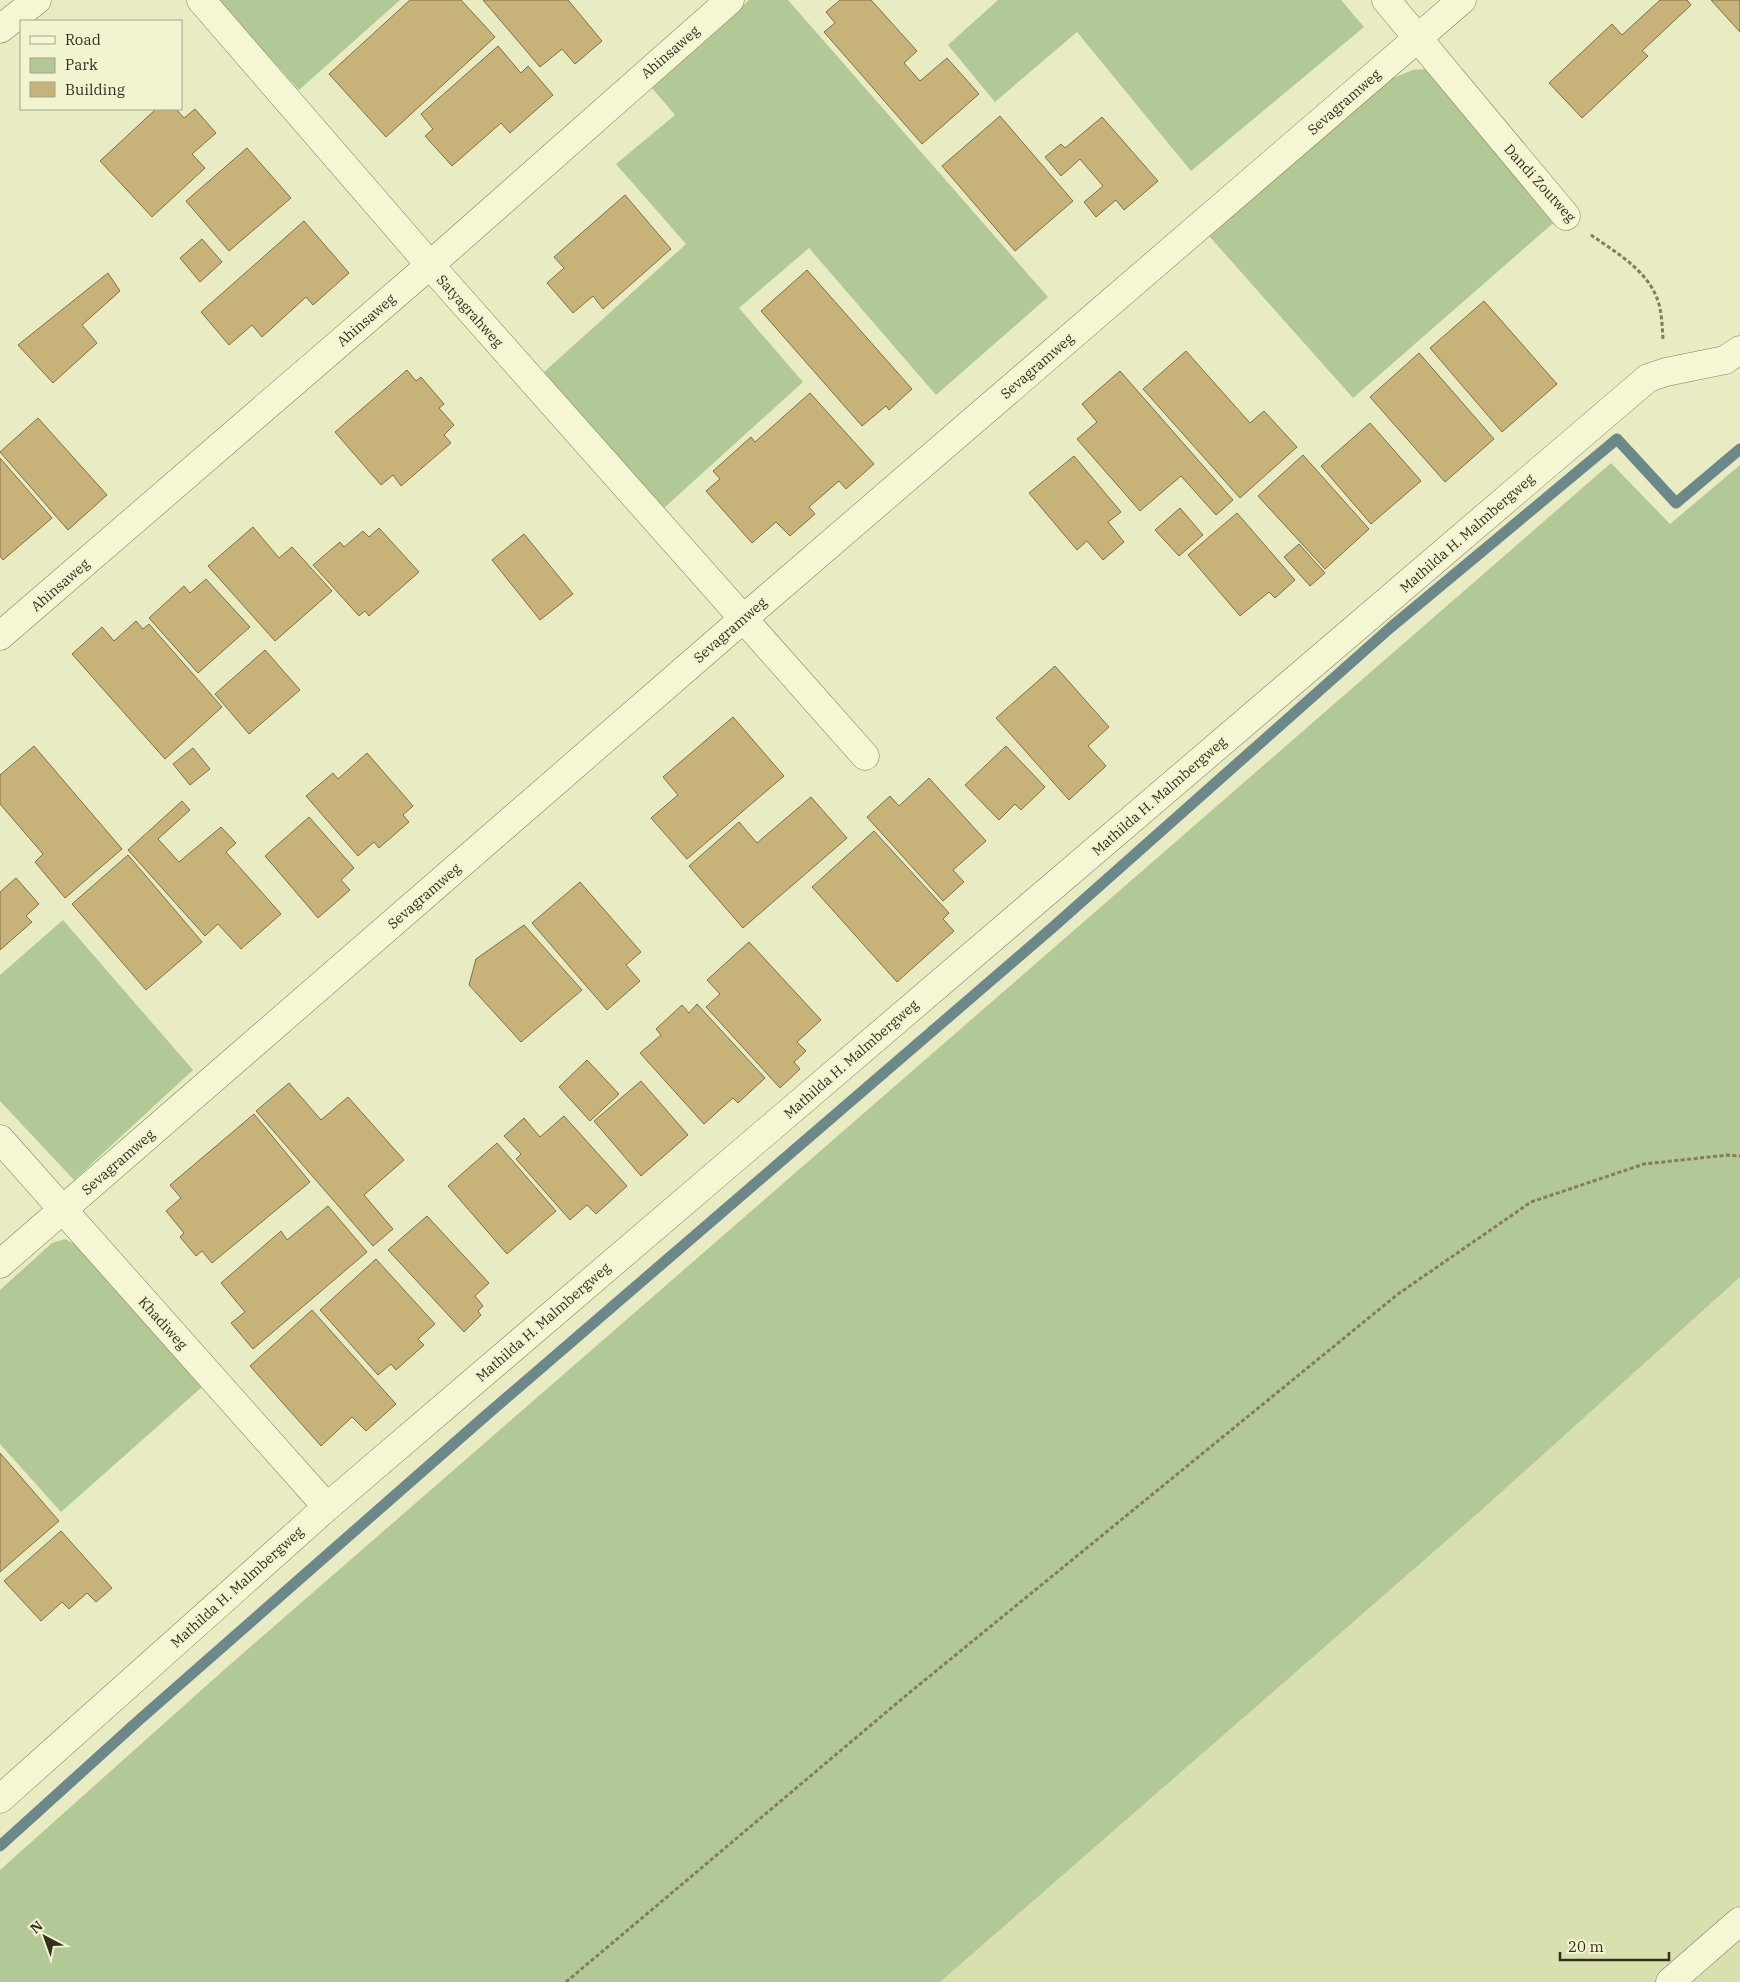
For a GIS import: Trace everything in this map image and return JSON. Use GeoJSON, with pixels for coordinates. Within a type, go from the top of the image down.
{"type":"FeatureCollection","features":[{"type":"Feature","properties":{"kind":"street"},"geometry":{"type":"LineString","coordinates":[[0,29],[37,0]]}},
{"type":"Feature","properties":{"kind":"street","name":"Satyagrahweg"},"geometry":{"type":"LineString","coordinates":[[201,0],[430,265],[865,756]]}},
{"type":"Feature","properties":{"kind":"street","name":"Ahinsaweg"},"geometry":{"type":"LineString","coordinates":[[0,636],[430,265],[730,0]]}},
{"type":"Feature","properties":{"kind":"street","name":"Dandi Zoutweg"},"geometry":{"type":"LineString","coordinates":[[1386,0],[1566,216]]}},
{"type":"Feature","properties":{"kind":"street","name":"Sevagramweg"},"geometry":{"type":"LineString","coordinates":[[0,1264],[743,619],[1462,0]]}},
{"type":"Feature","properties":{"kind":"street","name":"Mathilda H. Malmbergweg"},"geometry":{"type":"LineString","coordinates":[[0,1798],[327,1507],[1632,391],[1648,378],[1733,355]]}},
{"type":"Feature","properties":{"kind":"street","name":"Khadiweg"},"geometry":{"type":"LineString","coordinates":[[0,1139],[327,1507]]}},
{"type":"Feature","properties":{"kind":"street"},"geometry":{"type":"LineString","coordinates":[[1670,1982],[1740,1920]]}},
{"type":"Feature","properties":{"kind":"path","name":"Dandi Zoutweg"},"geometry":{"type":"LineString","coordinates":[[1566,216],[1628,262],[1643,276],[1656,296],[1661,316],[1666,372]]}},
{"type":"Feature","properties":{"kind":"path"},"geometry":{"type":"LineString","coordinates":[[566,1982],[909,1693],[1398,1294],[1531,1202],[1644,1164],[1728,1155],[1740,1156]]}},
{"type":"Feature","properties":{"kind":"green space"},"geometry":{"type":"Polygon","coordinates":[[[218,0],[400,0],[299,90],[218,0]]]}},
{"type":"Feature","properties":{"kind":"green space"},"geometry":{"type":"Polygon","coordinates":[[[749,0],[788,0],[1048,297],[936,395],[809,248],[739,308],[803,382],[664,508],[543,373],[686,244],[616,164],[675,115],[652,88],[749,0]]]}},
{"type":"Feature","properties":{"kind":"green space"},"geometry":{"type":"Polygon","coordinates":[[[998,0],[1341,0],[1364,27],[1191,171],[1077,32],[995,102],[948,45],[998,0]]]}},
{"type":"Feature","properties":{"kind":"green space"},"geometry":{"type":"Polygon","coordinates":[[[1428,69],[1559,218],[1353,398],[1209,236],[1390,79],[1413,70],[1428,69]]]}},
{"type":"Feature","properties":{"kind":"green space"},"geometry":{"type":"Polygon","coordinates":[[[1611,463],[1670,524],[1740,465],[1740,1277],[1477,1514],[940,1982],[0,1982],[0,1870],[225,1669],[1611,463]]]}},
{"type":"Feature","properties":{"kind":"green space"},"geometry":{"type":"Polygon","coordinates":[[[63,920],[193,1070],[74,1180],[0,1101],[0,975],[63,920]]]}},
{"type":"Feature","properties":{"kind":"green space"},"geometry":{"type":"Polygon","coordinates":[[[65,1239],[78,1246],[202,1387],[61,1512],[0,1444],[0,1290],[52,1243],[65,1239]]]}},
{"type":"Feature","properties":{"kind":"green space"},"geometry":{"type":"Polygon","coordinates":[[[1740,1270],[1740,1982],[935,1982],[1740,1270]]]}},
{"type":"Feature","properties":{"kind":"building"},"geometry":{"type":"Polygon","coordinates":[[[410,0],[461,0],[495,37],[386,137],[329,74],[410,0]]]}},
{"type":"Feature","properties":{"kind":"building"},"geometry":{"type":"Polygon","coordinates":[[[483,0],[568,0],[602,41],[575,64],[562,49],[540,67],[483,0]]]}},
{"type":"Feature","properties":{"kind":"building"},"geometry":{"type":"Polygon","coordinates":[[[840,0],[871,0],[917,51],[904,63],[920,81],[947,58],[979,94],[922,144],[824,32],[835,23],[826,12],[840,0]]]}},
{"type":"Feature","properties":{"kind":"building"},"geometry":{"type":"Polygon","coordinates":[[[1660,0],[1687,0],[1691,5],[1642,51],[1648,56],[1582,118],[1549,83],[1612,24],[1622,35],[1660,0]]]}},
{"type":"Feature","properties":{"kind":"building"},"geometry":{"type":"Polygon","coordinates":[[[1711,0],[1740,0],[1740,32],[1711,0]]]}},
{"type":"Feature","properties":{"kind":"building"},"geometry":{"type":"Polygon","coordinates":[[[498,46],[521,73],[528,66],[553,95],[510,133],[501,123],[452,166],[425,136],[433,129],[421,114],[498,46]]]}},
{"type":"Feature","properties":{"kind":"building"},"geometry":{"type":"Polygon","coordinates":[[[195,109],[216,133],[192,154],[205,168],[152,217],[100,161],[155,110],[177,110],[184,118],[195,109]]]}},
{"type":"Feature","properties":{"kind":"building"},"geometry":{"type":"Polygon","coordinates":[[[1000,116],[1073,201],[1015,251],[942,166],[1000,116]]]}},
{"type":"Feature","properties":{"kind":"building"},"geometry":{"type":"Polygon","coordinates":[[[1102,117],[1158,181],[1124,210],[1116,200],[1096,217],[1084,202],[1103,186],[1080,159],[1061,176],[1045,157],[1061,144],[1065,148],[1102,117]]]}},
{"type":"Feature","properties":{"kind":"building"},"geometry":{"type":"Polygon","coordinates":[[[247,148],[291,198],[229,251],[186,201],[247,148]]]}},
{"type":"Feature","properties":{"kind":"building"},"geometry":{"type":"Polygon","coordinates":[[[625,195],[671,249],[603,309],[593,296],[573,313],[547,283],[564,268],[554,257],[625,195]]]}},
{"type":"Feature","properties":{"kind":"building"},"geometry":{"type":"Polygon","coordinates":[[[304,221],[349,273],[313,305],[306,297],[262,337],[252,325],[229,345],[201,312],[304,221]]]}},
{"type":"Feature","properties":{"kind":"building"},"geometry":{"type":"Polygon","coordinates":[[[202,239],[222,262],[200,282],[180,258],[202,239]]]}},
{"type":"Feature","properties":{"kind":"building"},"geometry":{"type":"Polygon","coordinates":[[[807,270],[912,389],[889,410],[886,406],[862,426],[761,311],[807,270]]]}},
{"type":"Feature","properties":{"kind":"building"},"geometry":{"type":"Polygon","coordinates":[[[108,273],[120,291],[82,325],[97,343],[53,383],[18,345],[108,273]]]}},
{"type":"Feature","properties":{"kind":"building"},"geometry":{"type":"Polygon","coordinates":[[[1484,301],[1557,384],[1502,432],[1430,348],[1484,301]]]}},
{"type":"Feature","properties":{"kind":"building"},"geometry":{"type":"Polygon","coordinates":[[[1186,351],[1250,423],[1264,411],[1297,447],[1240,498],[1143,389],[1186,351]]]}},
{"type":"Feature","properties":{"kind":"building"},"geometry":{"type":"Polygon","coordinates":[[[1419,353],[1494,439],[1445,482],[1370,397],[1419,353]]]}},
{"type":"Feature","properties":{"kind":"building"},"geometry":{"type":"Polygon","coordinates":[[[407,370],[416,381],[421,377],[444,404],[439,408],[454,425],[444,435],[451,443],[401,486],[393,475],[381,485],[335,432],[407,370]]]}},
{"type":"Feature","properties":{"kind":"building"},"geometry":{"type":"Polygon","coordinates":[[[1120,371],[1233,500],[1216,515],[1181,476],[1140,511],[1077,439],[1097,422],[1082,404],[1120,371]]]}},
{"type":"Feature","properties":{"kind":"building"},"geometry":{"type":"Polygon","coordinates":[[[810,393],[874,464],[846,489],[839,481],[809,507],[815,514],[790,536],[776,522],[752,543],[706,491],[720,479],[713,471],[751,437],[755,442],[810,393]]]}},
{"type":"Feature","properties":{"kind":"building"},"geometry":{"type":"Polygon","coordinates":[[[38,418],[107,495],[68,530],[0,452],[38,418]]]}},
{"type":"Feature","properties":{"kind":"building"},"geometry":{"type":"Polygon","coordinates":[[[1370,423],[1421,481],[1371,524],[1321,466],[1370,423]]]}},
{"type":"Feature","properties":{"kind":"building"},"geometry":{"type":"Polygon","coordinates":[[[1303,455],[1369,529],[1325,569],[1258,496],[1303,455]]]}},
{"type":"Feature","properties":{"kind":"building"},"geometry":{"type":"Polygon","coordinates":[[[1074,456],[1121,512],[1108,522],[1124,542],[1103,560],[1087,541],[1077,550],[1029,493],[1074,456]]]}},
{"type":"Feature","properties":{"kind":"building"},"geometry":{"type":"Polygon","coordinates":[[[0,458],[52,518],[3,560],[0,556],[0,458]]]}},
{"type":"Feature","properties":{"kind":"building"},"geometry":{"type":"Polygon","coordinates":[[[1180,508],[1203,535],[1179,556],[1155,530],[1180,508]]]}},
{"type":"Feature","properties":{"kind":"building"},"geometry":{"type":"Polygon","coordinates":[[[1237,513],[1295,580],[1275,598],[1269,592],[1240,616],[1188,555],[1237,513]]]}},
{"type":"Feature","properties":{"kind":"building"},"geometry":{"type":"Polygon","coordinates":[[[253,527],[279,558],[292,547],[332,591],[275,641],[208,566],[253,527]]]}},
{"type":"Feature","properties":{"kind":"building"},"geometry":{"type":"Polygon","coordinates":[[[379,528],[419,572],[369,616],[365,611],[359,616],[313,565],[340,542],[344,547],[363,531],[369,537],[379,528]]]}},
{"type":"Feature","properties":{"kind":"building"},"geometry":{"type":"Polygon","coordinates":[[[524,534],[573,594],[540,620],[492,560],[524,534]]]}},
{"type":"Feature","properties":{"kind":"building"},"geometry":{"type":"Polygon","coordinates":[[[1299,544],[1325,573],[1310,586],[1284,557],[1299,544]]]}},
{"type":"Feature","properties":{"kind":"building"},"geometry":{"type":"Polygon","coordinates":[[[206,579],[250,627],[198,673],[149,618],[184,586],[190,593],[206,579]]]}},
{"type":"Feature","properties":{"kind":"building"},"geometry":{"type":"Polygon","coordinates":[[[136,621],[143,629],[149,624],[222,707],[165,759],[72,654],[102,627],[114,641],[136,621]]]}},
{"type":"Feature","properties":{"kind":"building"},"geometry":{"type":"Polygon","coordinates":[[[265,650],[300,690],[249,734],[215,694],[265,650]]]}},
{"type":"Feature","properties":{"kind":"building"},"geometry":{"type":"Polygon","coordinates":[[[1055,666],[1109,727],[1088,746],[1106,766],[1069,800],[996,718],[1055,666]]]}},
{"type":"Feature","properties":{"kind":"building"},"geometry":{"type":"Polygon","coordinates":[[[733,717],[784,776],[687,859],[651,818],[678,795],[663,777],[733,717]]]}},
{"type":"Feature","properties":{"kind":"building"},"geometry":{"type":"Polygon","coordinates":[[[34,746],[122,849],[65,898],[35,862],[43,854],[0,804],[0,775],[34,746]]]}},
{"type":"Feature","properties":{"kind":"building"},"geometry":{"type":"Polygon","coordinates":[[[1006,746],[1045,787],[1021,810],[1015,804],[999,820],[965,785],[1006,746]]]}},
{"type":"Feature","properties":{"kind":"building"},"geometry":{"type":"Polygon","coordinates":[[[193,748],[210,769],[190,785],[173,764],[193,748]]]}},
{"type":"Feature","properties":{"kind":"building"},"geometry":{"type":"Polygon","coordinates":[[[367,753],[413,806],[403,815],[409,822],[379,848],[374,842],[358,856],[306,796],[333,773],[338,779],[367,753]]]}},
{"type":"Feature","properties":{"kind":"building"},"geometry":{"type":"Polygon","coordinates":[[[929,778],[986,841],[953,870],[964,882],[943,901],[867,817],[890,796],[899,806],[929,778]]]}},
{"type":"Feature","properties":{"kind":"building"},"geometry":{"type":"Polygon","coordinates":[[[811,797],[847,838],[743,928],[689,866],[739,822],[757,843],[811,797]]]}},
{"type":"Feature","properties":{"kind":"building"},"geometry":{"type":"Polygon","coordinates":[[[182,801],[190,810],[158,839],[179,862],[221,827],[236,843],[226,852],[281,914],[241,949],[218,924],[205,936],[128,850],[182,801]]]}},
{"type":"Feature","properties":{"kind":"building"},"geometry":{"type":"Polygon","coordinates":[[[309,817],[354,868],[341,880],[350,890],[318,918],[265,856],[309,817]]]}},
{"type":"Feature","properties":{"kind":"building"},"geometry":{"type":"Polygon","coordinates":[[[874,831],[949,913],[943,919],[954,931],[897,982],[812,887],[874,831]]]}},
{"type":"Feature","properties":{"kind":"building"},"geometry":{"type":"Polygon","coordinates":[[[128,855],[202,942],[146,990],[72,904],[128,855]]]}},
{"type":"Feature","properties":{"kind":"building"},"geometry":{"type":"Polygon","coordinates":[[[16,878],[39,904],[26,916],[32,922],[0,950],[0,892],[16,878]]]}},
{"type":"Feature","properties":{"kind":"building"},"geometry":{"type":"Polygon","coordinates":[[[580,882],[641,952],[626,965],[640,981],[607,1010],[532,923],[580,882]]]}},
{"type":"Feature","properties":{"kind":"building"},"geometry":{"type":"Polygon","coordinates":[[[524,925],[582,990],[521,1042],[469,985],[476,959],[524,925]]]}},
{"type":"Feature","properties":{"kind":"building"},"geometry":{"type":"Polygon","coordinates":[[[749,942],[821,1020],[797,1042],[806,1051],[794,1062],[800,1069],[780,1088],[706,1007],[720,994],[707,980],[749,942]]]}},
{"type":"Feature","properties":{"kind":"building"},"geometry":{"type":"Polygon","coordinates":[[[697,1004],[765,1078],[738,1103],[733,1098],[704,1124],[640,1053],[661,1035],[656,1029],[682,1005],[689,1013],[697,1004]]]}},
{"type":"Feature","properties":{"kind":"building"},"geometry":{"type":"Polygon","coordinates":[[[587,1060],[619,1094],[590,1121],[559,1087],[587,1060]]]}},
{"type":"Feature","properties":{"kind":"building"},"geometry":{"type":"Polygon","coordinates":[[[641,1081],[688,1135],[641,1176],[594,1121],[641,1081]]]}},
{"type":"Feature","properties":{"kind":"building"},"geometry":{"type":"Polygon","coordinates":[[[289,1083],[321,1120],[348,1097],[404,1160],[364,1195],[393,1229],[373,1246],[256,1111],[289,1083]]]}},
{"type":"Feature","properties":{"kind":"building"},"geometry":{"type":"Polygon","coordinates":[[[254,1114],[310,1182],[212,1263],[202,1251],[196,1256],[180,1237],[184,1233],[166,1211],[181,1198],[170,1185],[254,1114]]]}},
{"type":"Feature","properties":{"kind":"building"},"geometry":{"type":"Polygon","coordinates":[[[564,1116],[627,1186],[596,1214],[587,1205],[570,1220],[516,1159],[521,1154],[504,1136],[524,1118],[540,1137],[564,1116]]]}},
{"type":"Feature","properties":{"kind":"building"},"geometry":{"type":"Polygon","coordinates":[[[497,1143],[556,1211],[507,1254],[448,1186],[497,1143]]]}},
{"type":"Feature","properties":{"kind":"building"},"geometry":{"type":"Polygon","coordinates":[[[328,1206],[367,1252],[253,1349],[231,1323],[245,1312],[221,1283],[281,1231],[287,1240],[328,1206]]]}},
{"type":"Feature","properties":{"kind":"building"},"geometry":{"type":"Polygon","coordinates":[[[427,1216],[489,1283],[475,1296],[483,1306],[478,1311],[481,1315],[464,1332],[388,1250],[427,1216]]]}},
{"type":"Feature","properties":{"kind":"building"},"geometry":{"type":"Polygon","coordinates":[[[376,1259],[435,1324],[418,1339],[424,1345],[396,1370],[391,1364],[378,1375],[320,1310],[376,1259]]]}},
{"type":"Feature","properties":{"kind":"building"},"geometry":{"type":"Polygon","coordinates":[[[312,1310],[396,1404],[366,1431],[352,1417],[321,1446],[250,1366],[312,1310]]]}},
{"type":"Feature","properties":{"kind":"building"},"geometry":{"type":"Polygon","coordinates":[[[0,1453],[59,1521],[0,1572],[0,1453]]]}},
{"type":"Feature","properties":{"kind":"building"},"geometry":{"type":"Polygon","coordinates":[[[61,1531],[112,1588],[96,1602],[87,1593],[69,1609],[62,1602],[41,1621],[4,1581],[61,1531]]]}},
{"type":"Feature","properties":{"kind":"waterway"},"geometry":{"type":"LineString","coordinates":[[0,1846],[138,1721],[483,1418],[1052,928],[1390,628],[1617,439],[1676,503],[1740,449]]}}]}
